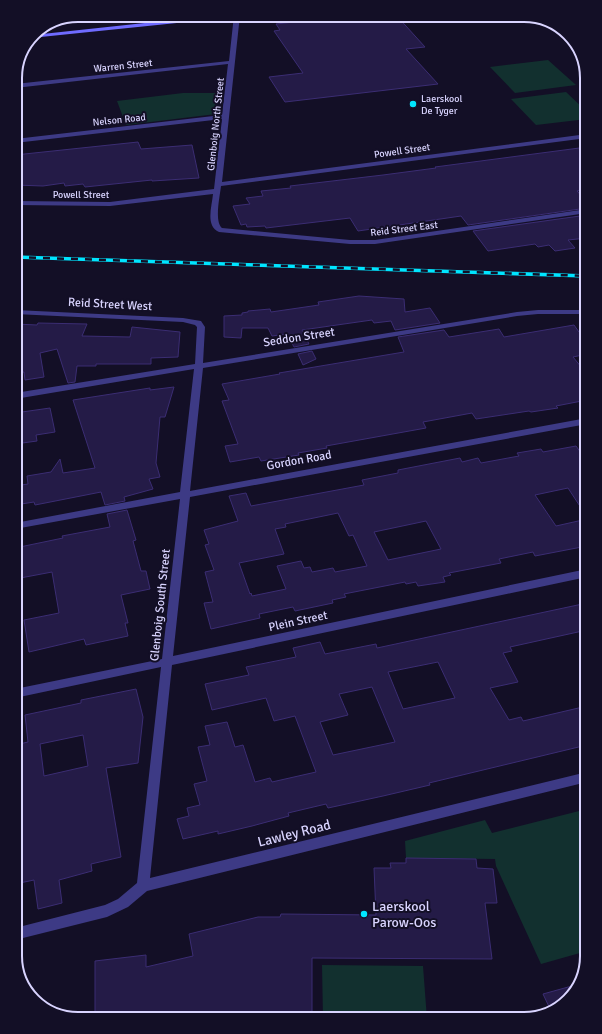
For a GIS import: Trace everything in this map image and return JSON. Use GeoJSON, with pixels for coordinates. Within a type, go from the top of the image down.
{"type":"FeatureCollection","features":[{"type":"Feature","properties":{"kind":"main road"},"geometry":{"type":"LineString","coordinates":[[49,30],[126,22]]}},
{"type":"Feature","properties":{"kind":"main road"},"geometry":{"type":"LineString","coordinates":[[41,36],[171,22]]}},
{"type":"Feature","properties":{"kind":"street","name":"Glenboig North Street"},"geometry":{"type":"LineString","coordinates":[[222,231],[214,224],[235,22]]}},
{"type":"Feature","properties":{"kind":"street","name":"Warren Street"},"geometry":{"type":"LineString","coordinates":[[22,85],[232,62]]}},
{"type":"Feature","properties":{"kind":"street","name":"Nelson Road"},"geometry":{"type":"LineString","coordinates":[[22,140],[226,117]]}},
{"type":"Feature","properties":{"kind":"street","name":"Powell Street"},"geometry":{"type":"LineString","coordinates":[[22,203],[110,204],[580,137]]}},
{"type":"Feature","properties":{"kind":"street","name":"Reid Street East"},"geometry":{"type":"LineString","coordinates":[[222,231],[350,242],[375,242],[580,212]]}},
{"type":"Feature","properties":{"kind":"street","name":"Reid Street West"},"geometry":{"type":"LineString","coordinates":[[22,312],[183,320],[198,323],[201,327]]}},
{"type":"Feature","properties":{"kind":"street","name":"Seddon Street"},"geometry":{"type":"LineString","coordinates":[[22,395],[518,314],[538,312],[580,312]]}},
{"type":"Feature","properties":{"kind":"street","name":"Glenboig South Street"},"geometry":{"type":"LineString","coordinates":[[143,886],[168,662],[201,327]]}},
{"type":"Feature","properties":{"kind":"street","name":"Gordon Road"},"geometry":{"type":"LineString","coordinates":[[22,525],[580,422]]}},
{"type":"Feature","properties":{"kind":"street","name":"Plein Street"},"geometry":{"type":"LineString","coordinates":[[22,693],[580,574]]}},
{"type":"Feature","properties":{"kind":"street","name":"Lawley Road"},"geometry":{"type":"LineString","coordinates":[[22,932],[107,911],[123,903],[143,886],[580,780]]}},
{"type":"Feature","properties":{"kind":"green space"},"geometry":{"type":"Polygon","coordinates":[[[548,60],[576,85],[515,93],[490,67],[548,60]]]}},
{"type":"Feature","properties":{"kind":"green space"},"geometry":{"type":"Polygon","coordinates":[[[566,92],[580,105],[580,120],[536,125],[511,99],[566,92]]]}},
{"type":"Feature","properties":{"kind":"green space"},"geometry":{"type":"Polygon","coordinates":[[[183,93],[215,93],[216,114],[126,125],[117,101],[183,93]]]}},
{"type":"Feature","properties":{"kind":"green space"},"geometry":{"type":"Polygon","coordinates":[[[580,811],[580,953],[541,964],[496,866],[495,859],[406,858],[405,841],[485,820],[492,833],[580,811]]]}},
{"type":"Feature","properties":{"kind":"green space"},"geometry":{"type":"Polygon","coordinates":[[[322,965],[423,966],[426,1012],[323,1012],[322,965]]]}},
{"type":"Feature","properties":{"kind":"building"},"geometry":{"type":"Polygon","coordinates":[[[295,22],[402,22],[425,47],[406,49],[438,84],[285,102],[269,77],[303,73],[274,31],[280,30],[276,24],[295,22]]]}},
{"type":"Feature","properties":{"kind":"building"},"geometry":{"type":"Polygon","coordinates":[[[138,142],[141,149],[192,145],[199,178],[152,180],[85,187],[83,184],[65,186],[64,183],[43,186],[22,185],[22,154],[138,142]]]}},
{"type":"Feature","properties":{"kind":"building"},"geometry":{"type":"Polygon","coordinates":[[[580,148],[580,190],[577,191],[580,194],[580,209],[468,225],[461,216],[358,231],[350,218],[266,228],[265,226],[247,227],[246,224],[241,225],[233,206],[250,204],[246,198],[263,196],[261,191],[436,168],[435,167],[580,148]]]}},
{"type":"Feature","properties":{"kind":"building"},"geometry":{"type":"Polygon","coordinates":[[[580,216],[580,239],[568,240],[575,248],[555,251],[549,245],[538,247],[535,244],[488,251],[473,231],[580,216]]]}},
{"type":"Feature","properties":{"kind":"building"},"geometry":{"type":"Polygon","coordinates":[[[359,296],[404,299],[405,312],[430,308],[440,323],[395,330],[391,321],[374,323],[372,320],[302,330],[309,344],[294,347],[287,334],[272,336],[268,328],[242,328],[241,338],[224,337],[224,316],[242,315],[242,313],[248,311],[270,309],[271,312],[319,305],[318,302],[359,296]]]}},
{"type":"Feature","properties":{"kind":"building"},"geometry":{"type":"Polygon","coordinates":[[[38,323],[87,324],[82,336],[130,337],[132,327],[180,332],[178,357],[151,358],[151,364],[96,364],[96,366],[77,366],[75,382],[68,383],[57,349],[40,353],[44,377],[25,380],[24,372],[22,372],[22,324],[37,325],[38,323]]]}},
{"type":"Feature","properties":{"kind":"building"},"geometry":{"type":"Polygon","coordinates":[[[574,325],[580,332],[580,356],[573,357],[580,366],[580,401],[556,406],[558,408],[476,419],[472,413],[423,422],[426,428],[326,446],[327,448],[298,453],[299,455],[261,461],[259,457],[230,462],[225,446],[238,444],[222,401],[229,400],[222,384],[404,352],[398,337],[444,330],[449,337],[499,329],[504,337],[574,325]]]}},
{"type":"Feature","properties":{"kind":"building"},"geometry":{"type":"Polygon","coordinates":[[[312,351],[316,359],[303,365],[298,354],[312,351]]]}},
{"type":"Feature","properties":{"kind":"building"},"geometry":{"type":"Polygon","coordinates":[[[174,387],[165,417],[160,417],[156,463],[160,477],[149,479],[153,489],[124,497],[125,501],[105,505],[101,492],[35,505],[34,502],[22,504],[22,485],[28,484],[27,476],[51,472],[60,459],[63,473],[95,468],[73,400],[150,388],[150,390],[174,387]]]}},
{"type":"Feature","properties":{"kind":"building"},"geometry":{"type":"Polygon","coordinates":[[[50,408],[55,432],[36,435],[37,441],[22,443],[22,412],[50,408]]]}},
{"type":"Feature","properties":{"kind":"building"},"geometry":{"type":"Polygon","coordinates":[[[576,446],[580,451],[580,506],[568,488],[535,495],[556,526],[580,521],[580,547],[535,556],[533,552],[499,559],[501,563],[449,573],[451,575],[443,577],[445,582],[418,586],[416,582],[406,584],[405,582],[344,594],[346,597],[332,600],[333,603],[295,611],[293,607],[259,614],[260,618],[211,629],[204,603],[213,602],[205,572],[214,570],[205,545],[209,544],[204,530],[238,521],[229,496],[246,493],[251,506],[364,485],[362,480],[398,473],[398,470],[460,458],[462,462],[478,458],[481,463],[519,456],[517,453],[541,449],[543,452],[576,446]],[[338,513],[285,524],[286,527],[275,529],[284,554],[239,563],[250,594],[251,593],[252,596],[286,589],[277,566],[301,561],[304,568],[310,567],[312,572],[333,568],[335,572],[367,566],[353,535],[349,536],[338,513]],[[426,521],[374,532],[388,560],[441,549],[426,521]]]}},
{"type":"Feature","properties":{"kind":"building"},"geometry":{"type":"Polygon","coordinates":[[[127,510],[136,540],[133,541],[141,571],[146,571],[150,589],[121,595],[128,623],[125,623],[128,636],[86,645],[84,639],[29,652],[24,620],[59,613],[52,572],[22,578],[22,547],[63,538],[62,536],[110,527],[107,514],[127,510]]]}},
{"type":"Feature","properties":{"kind":"building"},"geometry":{"type":"Polygon","coordinates":[[[580,604],[580,632],[510,647],[512,651],[503,653],[518,682],[490,688],[509,720],[521,717],[523,721],[580,708],[580,747],[429,783],[430,785],[383,796],[328,808],[326,804],[288,813],[289,816],[252,826],[218,834],[218,831],[183,839],[177,819],[189,816],[187,808],[200,805],[194,784],[207,781],[198,747],[210,745],[205,726],[227,722],[235,747],[243,745],[255,782],[270,778],[272,782],[316,772],[295,716],[274,721],[266,698],[212,710],[205,684],[249,675],[246,667],[296,657],[293,648],[320,642],[325,654],[376,644],[377,648],[580,604]],[[438,662],[388,672],[403,709],[455,698],[438,662]],[[372,687],[339,694],[348,715],[320,722],[333,755],[395,742],[372,687]]]}},
{"type":"Feature","properties":{"kind":"building"},"geometry":{"type":"Polygon","coordinates":[[[136,689],[143,717],[138,763],[106,768],[121,857],[91,864],[92,871],[59,880],[62,903],[38,909],[34,880],[22,883],[22,743],[28,742],[25,715],[81,703],[81,700],[136,689]],[[83,735],[40,744],[44,776],[88,766],[83,735]]]}},
{"type":"Feature","properties":{"kind":"building"},"geometry":{"type":"Polygon","coordinates":[[[406,858],[476,859],[477,868],[493,869],[497,903],[485,903],[492,959],[312,958],[312,1012],[95,1012],[95,961],[146,955],[146,967],[193,956],[189,934],[258,917],[280,917],[281,914],[376,915],[374,868],[391,868],[390,863],[406,863],[406,858]]]}},
{"type":"Feature","properties":{"kind":"building"},"geometry":{"type":"Polygon","coordinates":[[[571,986],[564,996],[549,1006],[543,994],[571,986]]]}},
{"type":"Feature","properties":{"kind":"railway"},"geometry":{"type":"LineString","coordinates":[[22,257],[580,276]]}},
{"type":"Feature","properties":{"kind":"place","name":"Laerskool De Tyger"},"geometry":{"type":"Point","coordinates":[413,104]}},
{"type":"Feature","properties":{"kind":"place","name":"Laerskool Parow-Oos"},"geometry":{"type":"Point","coordinates":[364,914]}}]}
